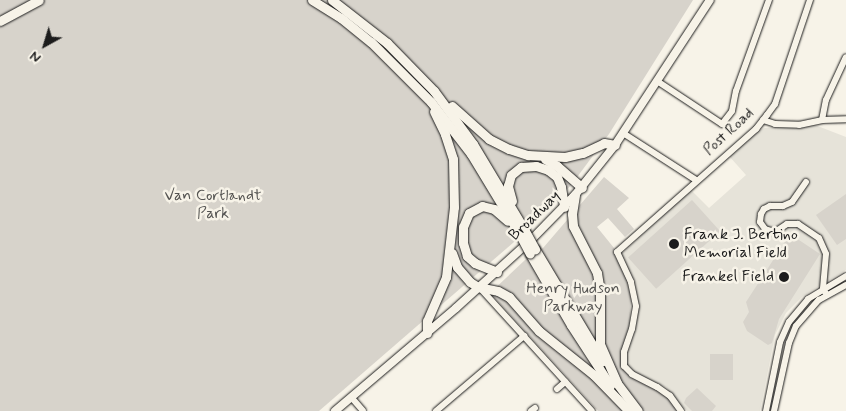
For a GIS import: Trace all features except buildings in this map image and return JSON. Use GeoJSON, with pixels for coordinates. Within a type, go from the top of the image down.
{"type":"FeatureCollection","features":[{"type":"Feature","properties":{"kind":"highway"},"geometry":{"type":"LineString","coordinates":[[0,21],[39,0]]}},
{"type":"Feature","properties":{"kind":"highway"},"geometry":{"type":"LineString","coordinates":[[312,0],[360,32],[418,88],[466,147],[576,321],[638,411]]}},
{"type":"Feature","properties":{"kind":"highway"},"geometry":{"type":"LineString","coordinates":[[332,0],[381,38],[482,134],[506,148],[553,163],[582,188]]}},
{"type":"Feature","properties":{"kind":"highway"},"geometry":{"type":"LineString","coordinates":[[428,84],[467,136],[518,220]]}},
{"type":"Feature","properties":{"kind":"highway"},"geometry":{"type":"LineString","coordinates":[[418,88],[441,125],[453,159],[454,207],[451,245],[446,276],[427,321],[427,333]]}},
{"type":"Feature","properties":{"kind":"highway"},"geometry":{"type":"LineString","coordinates":[[531,155],[567,157],[583,153],[604,143],[615,145]]}},
{"type":"Feature","properties":{"kind":"highway"},"geometry":{"type":"LineString","coordinates":[[522,233],[508,183],[511,175],[523,166],[542,167],[556,175],[560,185],[564,208]]}},
{"type":"Feature","properties":{"kind":"highway"},"geometry":{"type":"LineString","coordinates":[[576,195],[572,214],[572,226],[597,273],[600,293],[600,344],[617,383]]}},
{"type":"Feature","properties":{"kind":"highway"},"geometry":{"type":"LineString","coordinates":[[496,272],[473,262],[465,252],[462,233],[467,216],[476,208],[492,208],[522,233]]}},
{"type":"Feature","properties":{"kind":"highway"},"geometry":{"type":"LineString","coordinates":[[451,245],[457,267],[470,282],[479,287],[498,291],[509,297],[539,331],[594,375],[629,411]]}},
{"type":"Feature","properties":{"kind":"highway"},"geometry":{"type":"LineString","coordinates":[[533,252],[581,342],[629,411]]}},
{"type":"Feature","properties":{"kind":"main road","name":"Broadway"},"geometry":{"type":"LineString","coordinates":[[335,411],[496,272],[576,195],[615,145],[710,0]]}},
{"type":"Feature","properties":{"kind":"street"},"geometry":{"type":"LineString","coordinates":[[657,81],[722,124],[732,111],[736,91],[769,0]]}},
{"type":"Feature","properties":{"kind":"street","name":"Post Road"},"geometry":{"type":"LineString","coordinates":[[681,411],[670,396],[632,374],[624,366],[624,352],[632,329],[636,306],[631,282],[617,252],[763,120],[774,104],[810,0]]}},
{"type":"Feature","properties":{"kind":"street"},"geometry":{"type":"LineString","coordinates":[[822,120],[826,100],[846,57]]}},
{"type":"Feature","properties":{"kind":"street"},"geometry":{"type":"LineString","coordinates":[[763,120],[775,124],[799,125],[822,120],[846,119]]}},
{"type":"Feature","properties":{"kind":"street"},"geometry":{"type":"LineString","coordinates":[[623,133],[696,180]]}},
{"type":"Feature","properties":{"kind":"street"},"geometry":{"type":"LineString","coordinates":[[806,182],[792,202],[783,206],[770,206],[764,209],[760,222],[765,229],[774,232],[787,224],[798,224],[819,238],[826,254],[823,289],[827,295]]}},
{"type":"Feature","properties":{"kind":"street"},"geometry":{"type":"LineString","coordinates":[[766,411],[784,330],[795,313],[808,299],[846,276]]}},
{"type":"Feature","properties":{"kind":"street"},"geometry":{"type":"LineString","coordinates":[[774,411],[792,334],[812,306],[846,285]]}},
{"type":"Feature","properties":{"kind":"street"},"geometry":{"type":"LineString","coordinates":[[479,287],[592,411]]}},
{"type":"Feature","properties":{"kind":"street"},"geometry":{"type":"LineString","coordinates":[[436,411],[524,336]]}},
{"type":"Feature","properties":{"kind":"street"},"geometry":{"type":"LineString","coordinates":[[778,353],[786,355]]}},
{"type":"Feature","properties":{"kind":"street"},"geometry":{"type":"LineString","coordinates":[[557,389],[565,382]]}},
{"type":"Feature","properties":{"kind":"street"},"geometry":{"type":"LineString","coordinates":[[351,396],[363,411]]}},
{"type":"Feature","properties":{"kind":"shaded area"},"geometry":{"type":"Polygon","coordinates":[[[815,125],[846,137],[846,270],[803,296],[786,313],[775,335],[760,411],[687,411],[666,387],[635,374],[629,369],[626,361],[636,317],[620,255],[691,190],[709,208],[746,175],[729,156],[755,131],[765,128],[815,125]]]}},
{"type":"Feature","properties":{"kind":"green space","name":"Van Cortlandt Park"},"geometry":{"type":"Polygon","coordinates":[[[0,0],[693,0],[609,134],[572,184],[537,222],[319,411],[0,411],[0,0]]]}},
{"type":"Feature","properties":{"kind":"green space","name":"Henry Hudson Parkway"},"geometry":{"type":"Polygon","coordinates":[[[604,177],[629,198],[617,209],[634,229],[625,237],[608,218],[597,227],[614,248],[615,256],[624,270],[631,292],[630,328],[623,367],[658,389],[669,398],[678,411],[598,411],[490,293],[525,260],[543,248],[604,177]]]}},
{"type":"Feature","properties":{"kind":"green space"},"geometry":{"type":"Polygon","coordinates":[[[846,194],[846,239],[837,245],[816,215],[846,194]]]}},
{"type":"Feature","properties":{"kind":"green space","name":"Frank J. Bertino Memorial Field"},"geometry":{"type":"Polygon","coordinates":[[[692,200],[720,231],[656,289],[628,258],[692,200]]]}},
{"type":"Feature","properties":{"kind":"green space","name":"Frankel Field"},"geometry":{"type":"Polygon","coordinates":[[[790,234],[820,254],[779,319],[772,343],[768,345],[747,331],[743,322],[749,312],[746,302],[790,234]]]}},
{"type":"Feature","properties":{"kind":"green space"},"geometry":{"type":"Polygon","coordinates":[[[710,354],[733,354],[733,380],[710,380],[710,354]]]}},
{"type":"Feature","properties":{"kind":"green space"},"geometry":{"type":"Polygon","coordinates":[[[697,388],[716,406],[712,411],[692,411],[684,403],[686,398],[697,388]]]}},
{"type":"Feature","properties":{"kind":"place","name":"Frank J. Bertino Memorial Field"},"geometry":{"type":"Point","coordinates":[674,244]}},
{"type":"Feature","properties":{"kind":"place","name":"Frankel Field"},"geometry":{"type":"Point","coordinates":[784,277]}}]}
